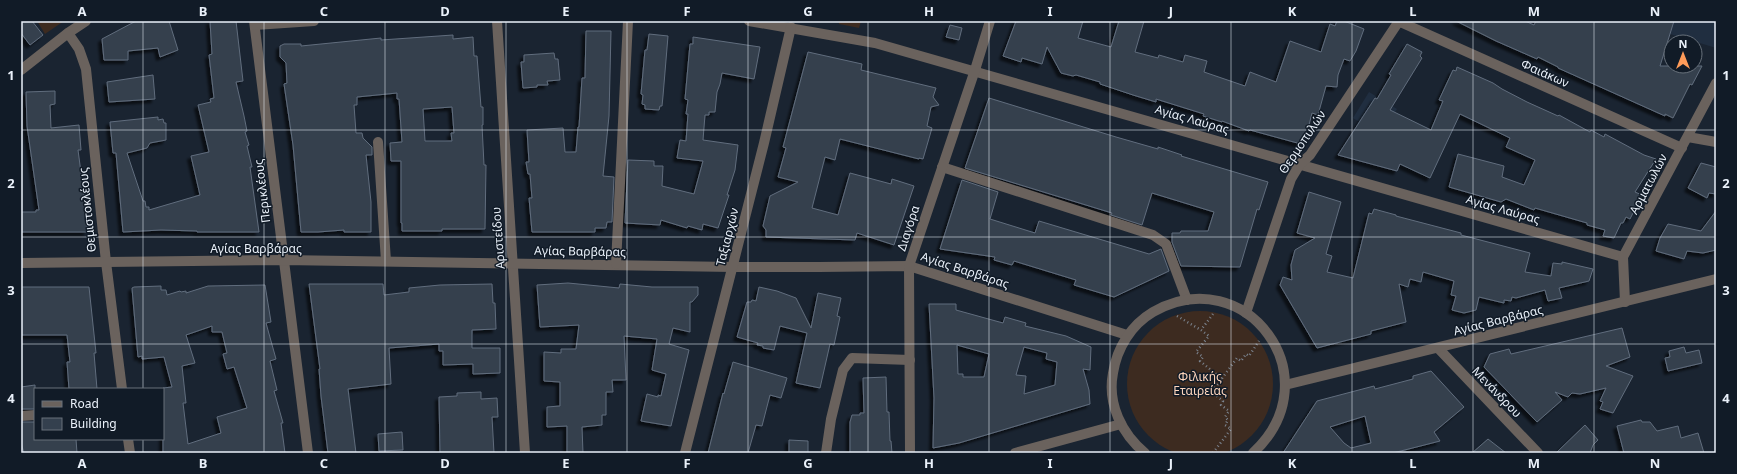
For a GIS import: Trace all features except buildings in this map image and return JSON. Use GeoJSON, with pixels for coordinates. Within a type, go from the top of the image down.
{"type":"FeatureCollection","features":[{"type":"Feature","properties":{"kind":"street"},"geometry":{"type":"LineString","coordinates":[[21,70],[68,33],[86,21]]}},
{"type":"Feature","properties":{"kind":"street"},"geometry":{"type":"LineString","coordinates":[[255,23],[314,21]]}},
{"type":"Feature","properties":{"kind":"street","name":"Αριστείδου"},"geometry":{"type":"LineString","coordinates":[[497,21],[526,453]]}},
{"type":"Feature","properties":{"kind":"street"},"geometry":{"type":"LineString","coordinates":[[616,264],[628,21]]}},
{"type":"Feature","properties":{"kind":"street","name":"Αγίας Λαύρας"},"geometry":{"type":"LineString","coordinates":[[749,21],[791,27],[875,43],[975,70],[1624,257]]}},
{"type":"Feature","properties":{"kind":"street","name":"Διαγόρα"},"geometry":{"type":"LineString","coordinates":[[910,453],[909,266],[990,21]]}},
{"type":"Feature","properties":{"kind":"street","name":"Φαιάκων"},"geometry":{"type":"LineString","coordinates":[[1398,21],[1682,148]]}},
{"type":"Feature","properties":{"kind":"street","name":"Θερμοπυλών"},"geometry":{"type":"LineString","coordinates":[[1246,313],[1291,179],[1300,164],[1310,155],[1398,21]]}},
{"type":"Feature","properties":{"kind":"street","name":"Περικλέους"},"geometry":{"type":"LineString","coordinates":[[255,23],[283,260],[308,453]]}},
{"type":"Feature","properties":{"kind":"street","name":"Ταξιαρχών"},"geometry":{"type":"LineString","coordinates":[[685,453],[733,267],[791,27]]}},
{"type":"Feature","properties":{"kind":"street","name":"Θεμιστοκλέους"},"geometry":{"type":"LineString","coordinates":[[68,33],[79,50],[86,70],[106,262],[122,388]]}},
{"type":"Feature","properties":{"kind":"street","name":"Αρματωλών"},"geometry":{"type":"LineString","coordinates":[[1625,302],[1624,257],[1716,83]]}},
{"type":"Feature","properties":{"kind":"street"},"geometry":{"type":"LineString","coordinates":[[1688,137],[1716,142]]}},
{"type":"Feature","properties":{"kind":"street"},"geometry":{"type":"LineString","coordinates":[[378,142],[386,261]]}},
{"type":"Feature","properties":{"kind":"street"},"geometry":{"type":"LineString","coordinates":[[942,167],[1153,235],[1166,244],[1188,300]]}},
{"type":"Feature","properties":{"kind":"street","name":"Αγίας Βαρβάρας"},"geometry":{"type":"LineString","coordinates":[[21,263],[283,260],[733,267],[909,266],[1127,335]]}},
{"type":"Feature","properties":{"kind":"street","name":"Αγίας Βαρβάρας"},"geometry":{"type":"LineString","coordinates":[[1285,385],[1714,281]]}},
{"type":"Feature","properties":{"kind":"street"},"geometry":{"type":"LineString","coordinates":[[1145,453],[1134,444],[1121,424],[1115,410],[1112,394],[1112,378],[1120,347],[1127,335],[1149,314],[1162,307],[1188,300],[1205,299],[1222,302],[1246,313],[1266,331],[1280,356],[1284,371],[1285,385],[1282,411],[1270,434],[1253,453]]}},
{"type":"Feature","properties":{"kind":"street","name":"Μενάνδρου"},"geometry":{"type":"LineString","coordinates":[[1438,348],[1538,453]]}},
{"type":"Feature","properties":{"kind":"street"},"geometry":{"type":"LineString","coordinates":[[826,453],[831,419],[843,370],[852,358],[910,360]]}},
{"type":"Feature","properties":{"kind":"street"},"geometry":{"type":"LineString","coordinates":[[21,416],[34,415]]}},
{"type":"Feature","properties":{"kind":"street"},"geometry":{"type":"LineString","coordinates":[[1015,453],[1121,424]]}},
{"type":"Feature","properties":{"kind":"street"},"geometry":{"type":"LineString","coordinates":[[128,440],[130,453]]}},
{"type":"Feature","properties":{"kind":"path"},"geometry":{"type":"LineString","coordinates":[[1200,330],[1222,302]]}},
{"type":"Feature","properties":{"kind":"path"},"geometry":{"type":"LineString","coordinates":[[1162,307],[1209,336],[1196,352],[1203,357],[1200,361],[1222,379]]}},
{"type":"Feature","properties":{"kind":"path"},"geometry":{"type":"LineString","coordinates":[[1213,453],[1231,429],[1225,425],[1228,420],[1225,417],[1229,412],[1221,405],[1223,401],[1212,392],[1237,358],[1241,361],[1246,354],[1249,356],[1266,331]]}},
{"type":"Feature","properties":{"kind":"shaded area"},"geometry":{"type":"Polygon","coordinates":[[[1628,21],[1716,21],[1716,48],[1703,44],[1703,34],[1670,34],[1628,21]]]}},
{"type":"Feature","properties":{"kind":"shaded area"},"geometry":{"type":"Polygon","coordinates":[[[1369,92],[1397,109],[1380,135],[1353,118],[1369,92]]]}},
{"type":"Feature","properties":{"kind":"green space"},"geometry":{"type":"Polygon","coordinates":[[[37,21],[64,21],[45,34],[37,21]]]}},
{"type":"Feature","properties":{"kind":"green space"},"geometry":{"type":"Polygon","coordinates":[[[839,21],[861,21],[859,28],[839,24],[839,21]]]}},
{"type":"Feature","properties":{"kind":"green space","name":"Φιλικής Εταιρείας"},"geometry":{"type":"Polygon","coordinates":[[[1200,311],[1221,314],[1228,317],[1246,328],[1256,338],[1270,363],[1273,384],[1270,405],[1267,412],[1256,430],[1246,440],[1221,454],[1200,457],[1179,454],[1172,451],[1154,440],[1144,430],[1130,405],[1127,384],[1130,363],[1133,356],[1144,338],[1154,328],[1179,314],[1200,311]]]}}]}
